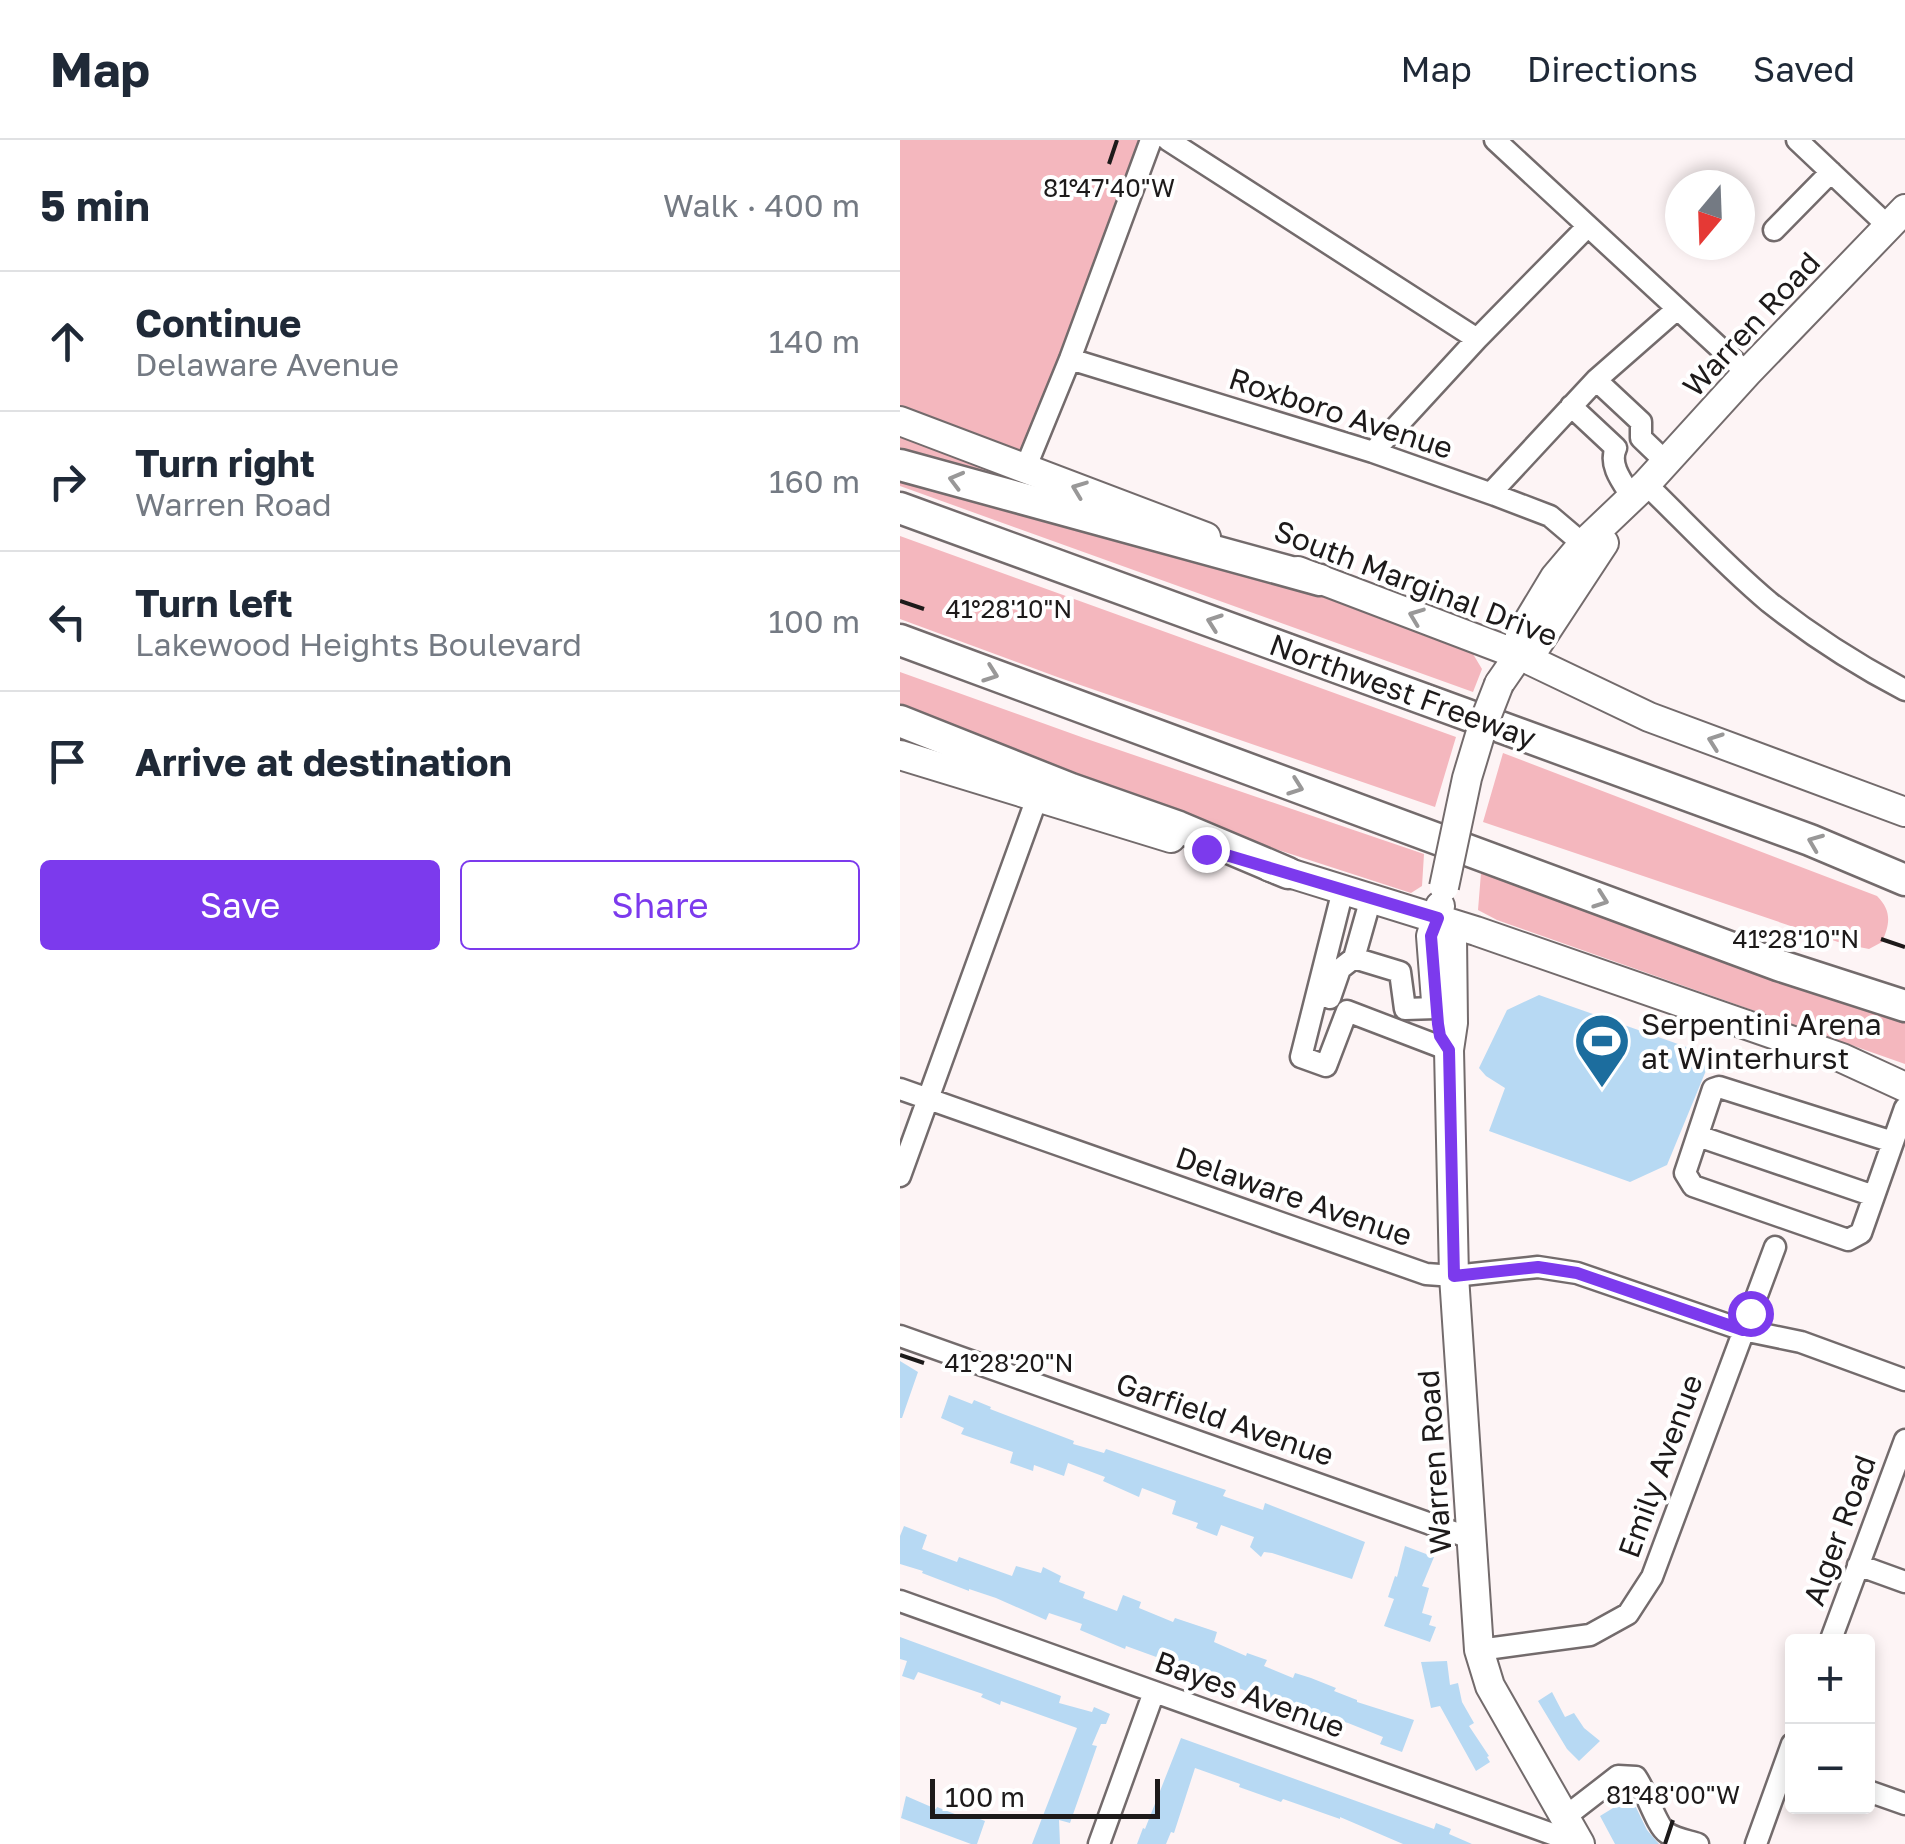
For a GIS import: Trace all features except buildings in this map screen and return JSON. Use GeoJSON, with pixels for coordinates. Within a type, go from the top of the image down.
{"type":"FeatureCollection","features":[{"type":"Feature","properties":{"kind":"highway"},"geometry":{"type":"LineString","coordinates":[[900,465],[1320,580]]}},
{"type":"Feature","properties":{"kind":"highway","name":"Northwest Freeway"},"geometry":{"type":"LineString","coordinates":[[900,508],[1810,840],[1905,880]]}},
{"type":"Feature","properties":{"kind":"highway"},"geometry":{"type":"LineString","coordinates":[[900,640],[1759,958],[1905,1006]]}},
{"type":"Feature","properties":{"kind":"highway"},"geometry":{"type":"LineString","coordinates":[[900,721],[1070,789],[1179,827],[1288,873]]}},
{"type":"Feature","properties":{"kind":"main road","name":"Warren Road"},"geometry":{"type":"LineString","coordinates":[[1449,1050],[1440,1036],[1431,936],[1467,778],[1499,684],[1519,655],[1520,635],[1555,577],[1583,544],[1639,491],[1897,218]]}},
{"type":"Feature","properties":{"kind":"main road","name":"South Marginal Drive"},"geometry":{"type":"LineString","coordinates":[[900,421],[1519,655],[1649,717],[1905,812]]}},
{"type":"Feature","properties":{"kind":"main road","name":"Warren Road"},"geometry":{"type":"LineString","coordinates":[[1519,655],[1536,648],[1603,544],[1631,510],[1639,491]]}},
{"type":"Feature","properties":{"kind":"main road"},"geometry":{"type":"LineString","coordinates":[[900,755],[1438,918],[1905,1077]]}},
{"type":"Feature","properties":{"kind":"main road","name":"Warren Road"},"geometry":{"type":"LineString","coordinates":[[1438,918],[1452,937],[1453,1024],[1449,1050],[1454,1276],[1479,1650],[1490,1686],[1580,1844]]}},
{"type":"Feature","properties":{"kind":"main road"},"geometry":{"type":"LineString","coordinates":[[1842,1058],[1905,1087]]}},
{"type":"Feature","properties":{"kind":"street"},"geometry":{"type":"LineString","coordinates":[[1025,468],[1151,140]]}},
{"type":"Feature","properties":{"kind":"street"},"geometry":{"type":"LineString","coordinates":[[1168,140],[1477,339]]}},
{"type":"Feature","properties":{"kind":"street"},"geometry":{"type":"LineString","coordinates":[[1495,140],[1747,373]]}},
{"type":"Feature","properties":{"kind":"street"},"geometry":{"type":"LineString","coordinates":[[1797,140],[1831,172],[1897,218]]}},
{"type":"Feature","properties":{"kind":"street"},"geometry":{"type":"LineString","coordinates":[[1774,230],[1831,172]]}},
{"type":"Feature","properties":{"kind":"street"},"geometry":{"type":"LineString","coordinates":[[1373,452],[1587,227]]}},
{"type":"Feature","properties":{"kind":"street"},"geometry":{"type":"LineString","coordinates":[[1490,493],[1596,380],[1677,309]]}},
{"type":"Feature","properties":{"kind":"street","name":"Roxboro Avenue"},"geometry":{"type":"LineString","coordinates":[[1070,359],[1373,452],[1490,493],[1550,516],[1583,544]]}},
{"type":"Feature","properties":{"kind":"street"},"geometry":{"type":"LineString","coordinates":[[1596,380],[1641,422],[1641,438],[1666,462]]}},
{"type":"Feature","properties":{"kind":"street"},"geometry":{"type":"LineString","coordinates":[[1571,406],[1616,448],[1612,456],[1614,465],[1639,491],[1803,628],[1905,690]]}},
{"type":"Feature","properties":{"kind":"street"},"geometry":{"type":"LineString","coordinates":[[900,1176],[1037,798]]}},
{"type":"Feature","properties":{"kind":"street"},"geometry":{"type":"LineString","coordinates":[[1344,890],[1300,1057],[1326,1066],[1347,1011],[1449,1050]]}},
{"type":"Feature","properties":{"kind":"street"},"geometry":{"type":"LineString","coordinates":[[1330,998],[1340,969],[1354,958],[1371,898]]}},
{"type":"Feature","properties":{"kind":"street"},"geometry":{"type":"LineString","coordinates":[[1354,958],[1400,972],[1405,1009],[1436,1008]]}},
{"type":"Feature","properties":{"kind":"street"},"geometry":{"type":"LineString","coordinates":[[1893,1142],[1720,1087],[1713,1090],[1686,1173],[1693,1186],[1848,1240],[1862,1233],[1905,1108]]}},
{"type":"Feature","properties":{"kind":"street","name":"Delaware Avenue"},"geometry":{"type":"LineString","coordinates":[[900,1089],[1426,1274],[1454,1276],[1538,1267],[1577,1273],[1743,1330],[1801,1342],[1905,1380]]}},
{"type":"Feature","properties":{"kind":"street"},"geometry":{"type":"LineString","coordinates":[[1698,1136],[1874,1196]]}},
{"type":"Feature","properties":{"kind":"street","name":"Emily Avenue"},"geometry":{"type":"LineString","coordinates":[[1479,1650],[1590,1635],[1628,1614],[1652,1576],[1775,1247]]}},
{"type":"Feature","properties":{"kind":"street","name":"Garfield Avenue"},"geometry":{"type":"LineString","coordinates":[[900,1336],[1472,1539]]}},
{"type":"Feature","properties":{"kind":"street","name":"Alger Road"},"geometry":{"type":"LineString","coordinates":[[1833,1634],[1905,1440]]}},
{"type":"Feature","properties":{"kind":"street"},"geometry":{"type":"LineString","coordinates":[[1858,1565],[1905,1582]]}},
{"type":"Feature","properties":{"kind":"street","name":"Bayes Avenue"},"geometry":{"type":"LineString","coordinates":[[900,1601],[1580,1844]]}},
{"type":"Feature","properties":{"kind":"street"},"geometry":{"type":"LineString","coordinates":[[1099,1844],[1154,1692]]}},
{"type":"Feature","properties":{"kind":"street"},"geometry":{"type":"LineString","coordinates":[[1756,1844],[1785,1769]]}},
{"type":"Feature","properties":{"kind":"street"},"geometry":{"type":"LineString","coordinates":[[1565,1817],[1618,1776],[1636,1777],[1663,1830],[1698,1844]]}},
{"type":"Feature","properties":{"kind":"street"},"geometry":{"type":"LineString","coordinates":[[1875,1793],[1905,1804]]}},
{"type":"Feature","properties":{"kind":"shaded area"},"geometry":{"type":"Polygon","coordinates":[[[900,140],[1140,140],[1028,445],[1021,450],[1013,451],[900,413],[900,140]]]}},
{"type":"Feature","properties":{"kind":"shaded area"},"geometry":{"type":"Polygon","coordinates":[[[900,432],[1073,495],[1070,502],[900,452],[900,432]]]}},
{"type":"Feature","properties":{"kind":"shaded area"},"geometry":{"type":"Polygon","coordinates":[[[900,472],[1255,571],[1409,626],[1473,654],[1482,669],[1473,692],[900,486],[900,472]]]}},
{"type":"Feature","properties":{"kind":"shaded area"},"geometry":{"type":"Polygon","coordinates":[[[900,536],[1456,737],[1435,807],[900,619],[900,536]]]}},
{"type":"Feature","properties":{"kind":"shaded area"},"geometry":{"type":"Polygon","coordinates":[[[900,672],[1424,854],[1422,886],[1411,893],[1211,828],[900,711],[900,672]]]}},
{"type":"Feature","properties":{"kind":"shaded area"},"geometry":{"type":"Polygon","coordinates":[[[1503,753],[1877,896],[1888,918],[1882,942],[1869,949],[1844,944],[1483,822],[1503,753]]]}},
{"type":"Feature","properties":{"kind":"shaded area"},"geometry":{"type":"Polygon","coordinates":[[[1481,873],[1905,1017],[1905,1064],[1497,920],[1478,910],[1481,873]]]}},
{"type":"Feature","properties":{"kind":"place","name":"Serpentini Arena at Winterhurst"},"geometry":{"type":"Point","coordinates":[1602,1090]}},
{"type":"Feature","properties":{"kind":"route"},"geometry":{"type":"LineString","coordinates":[[1206,849],[1438,918],[1431,936],[1438,1024],[1449,1050],[1454,1276],[1538,1267],[1577,1273],[1743,1330],[1750,1313]]}}]}
